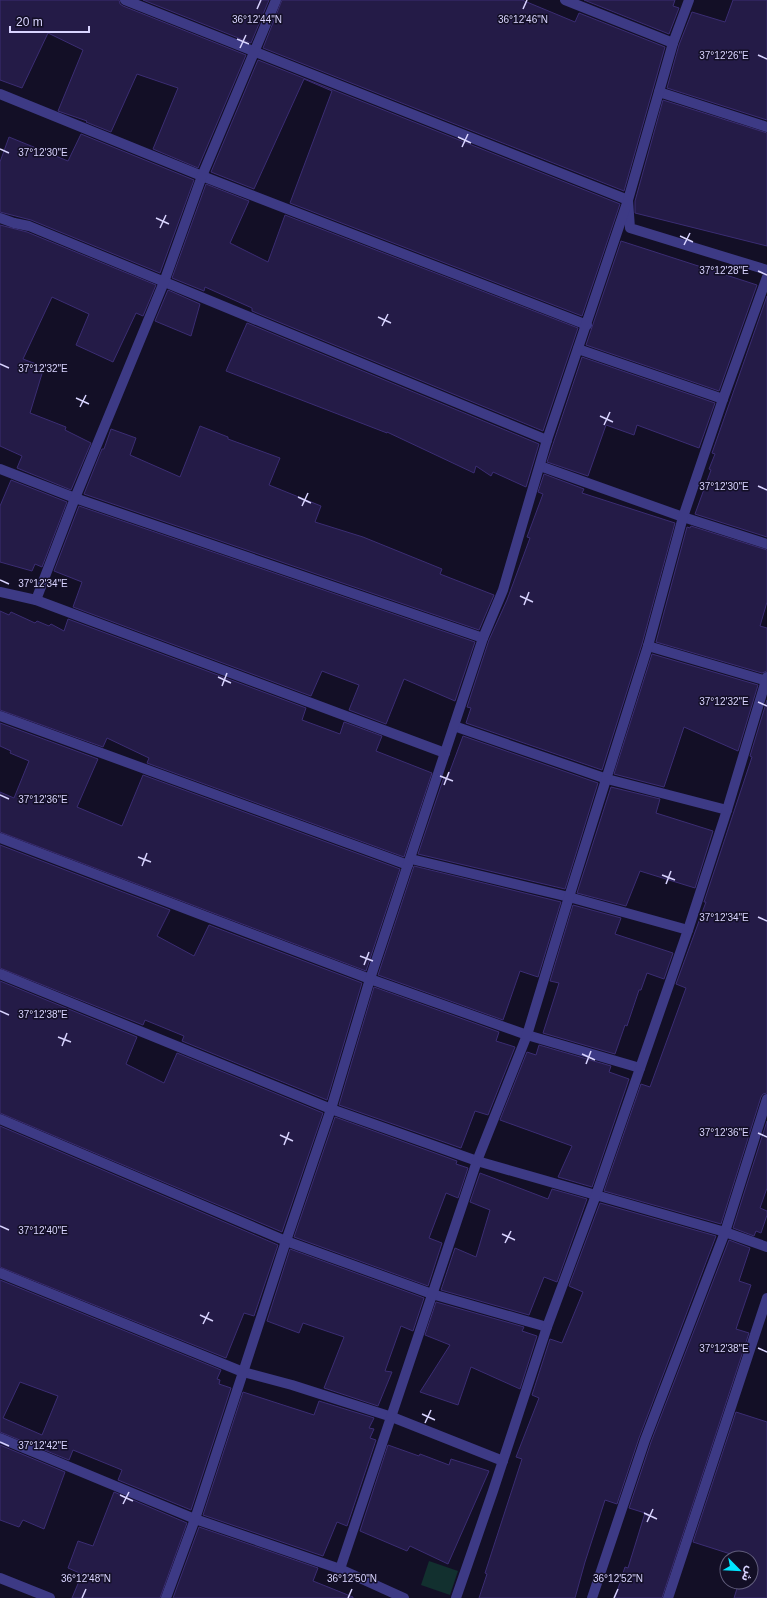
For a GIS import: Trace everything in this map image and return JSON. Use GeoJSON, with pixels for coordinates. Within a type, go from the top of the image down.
{"type":"FeatureCollection","features":[{"type":"Feature","properties":{"kind":"street"},"geometry":{"type":"LineString","coordinates":[[125,0],[628,200]]}},
{"type":"Feature","properties":{"kind":"street"},"geometry":{"type":"LineString","coordinates":[[36,600],[75,498],[164,282],[202,176],[276,0]]}},
{"type":"Feature","properties":{"kind":"street"},"geometry":{"type":"LineString","coordinates":[[565,0],[673,43]]}},
{"type":"Feature","properties":{"kind":"street"},"geometry":{"type":"LineString","coordinates":[[166,1598],[195,1519],[331,1109],[370,979],[483,638],[503,590],[547,440],[628,200],[673,43],[689,0]]}},
{"type":"Feature","properties":{"kind":"street"},"geometry":{"type":"LineString","coordinates":[[659,92],[767,127]]}},
{"type":"Feature","properties":{"kind":"street"},"geometry":{"type":"LineString","coordinates":[[0,94],[202,176],[586,325]]}},
{"type":"Feature","properties":{"kind":"street"},"geometry":{"type":"LineString","coordinates":[[628,200],[630,228],[767,270]]}},
{"type":"Feature","properties":{"kind":"street"},"geometry":{"type":"LineString","coordinates":[[0,218],[29,226],[547,440]]}},
{"type":"Feature","properties":{"kind":"street"},"geometry":{"type":"LineString","coordinates":[[340,1570],[478,1161],[528,1035],[569,898],[648,646],[683,517],[723,399],[767,277]]}},
{"type":"Feature","properties":{"kind":"street"},"geometry":{"type":"LineString","coordinates":[[578,349],[723,399]]}},
{"type":"Feature","properties":{"kind":"street"},"geometry":{"type":"LineString","coordinates":[[540,466],[683,517],[767,544]]}},
{"type":"Feature","properties":{"kind":"street"},"geometry":{"type":"LineString","coordinates":[[0,469],[75,498],[483,638]]}},
{"type":"Feature","properties":{"kind":"street"},"geometry":{"type":"LineString","coordinates":[[0,592],[36,600],[445,754]]}},
{"type":"Feature","properties":{"kind":"street"},"geometry":{"type":"LineString","coordinates":[[456,1598],[547,1327],[596,1195],[688,930],[767,680],[648,646]]}},
{"type":"Feature","properties":{"kind":"street"},"geometry":{"type":"LineString","coordinates":[[0,716],[409,862],[569,898],[688,930]]}},
{"type":"Feature","properties":{"kind":"street"},"geometry":{"type":"LineString","coordinates":[[454,726],[606,779],[727,810]]}},
{"type":"Feature","properties":{"kind":"street"},"geometry":{"type":"LineString","coordinates":[[0,838],[370,979],[528,1035],[640,1068]]}},
{"type":"Feature","properties":{"kind":"street"},"geometry":{"type":"LineString","coordinates":[[0,974],[331,1109],[478,1161],[725,1232],[767,1247]]}},
{"type":"Feature","properties":{"kind":"street"},"geometry":{"type":"LineString","coordinates":[[592,1598],[646,1440],[725,1232],[767,1099]]}},
{"type":"Feature","properties":{"kind":"street"},"geometry":{"type":"LineString","coordinates":[[0,1119],[286,1241],[432,1294],[547,1327]]}},
{"type":"Feature","properties":{"kind":"street"},"geometry":{"type":"LineString","coordinates":[[0,1273],[243,1372],[292,1385],[392,1417],[503,1461]]}},
{"type":"Feature","properties":{"kind":"street"},"geometry":{"type":"LineString","coordinates":[[668,1598],[767,1298]]}},
{"type":"Feature","properties":{"kind":"street"},"geometry":{"type":"LineString","coordinates":[[0,1438],[195,1519],[340,1570],[404,1598]]}},
{"type":"Feature","properties":{"kind":"street"},"geometry":{"type":"LineString","coordinates":[[0,1578],[50,1598]]}},
{"type":"Feature","properties":{"kind":"green space"},"geometry":{"type":"Polygon","coordinates":[[[429,1561],[458,1571],[450,1595],[421,1585],[429,1561]]]}},
{"type":"Feature","properties":{"kind":"building"},"geometry":{"type":"Polygon","coordinates":[[[0,0],[119,0],[120,4],[123,6],[246,55],[198,168],[153,149],[178,88],[137,74],[111,132],[86,122],[87,121],[58,111],[83,50],[48,33],[22,88],[0,80],[0,0]]]}},
{"type":"Feature","properties":{"kind":"building"},"geometry":{"type":"Polygon","coordinates":[[[143,0],[269,0],[251,43],[143,0]]]}},
{"type":"Feature","properties":{"kind":"building"},"geometry":{"type":"Polygon","coordinates":[[[282,0],[522,0],[575,22],[579,13],[665,47],[624,191],[263,48],[282,0]]]}},
{"type":"Feature","properties":{"kind":"building"},"geometry":{"type":"Polygon","coordinates":[[[584,0],[675,0],[673,6],[679,8],[669,34],[584,0]]]}},
{"type":"Feature","properties":{"kind":"building"},"geometry":{"type":"Polygon","coordinates":[[[733,0],[767,0],[767,120],[667,88],[679,45],[692,12],[725,22],[733,0]]]}},
{"type":"Feature","properties":{"kind":"building"},"geometry":{"type":"Polygon","coordinates":[[[258,60],[620,204],[582,316],[290,203],[332,91],[304,79],[254,189],[211,172],[258,60]]]}},
{"type":"Feature","properties":{"kind":"building"},"geometry":{"type":"Polygon","coordinates":[[[663,100],[767,133],[767,246],[635,213],[635,201],[663,100]]]}},
{"type":"Feature","properties":{"kind":"building"},"geometry":{"type":"Polygon","coordinates":[[[81,134],[194,180],[160,273],[31,220],[0,212],[0,162],[9,137],[68,161],[81,134]]]}},
{"type":"Feature","properties":{"kind":"building"},"geometry":{"type":"Polygon","coordinates":[[[206,184],[249,201],[230,243],[268,262],[285,215],[578,328],[543,431],[252,311],[252,308],[205,287],[204,291],[172,278],[206,184]]]}},
{"type":"Feature","properties":{"kind":"building"},"geometry":{"type":"Polygon","coordinates":[[[0,225],[27,232],[156,285],[143,316],[136,313],[113,362],[76,345],[89,314],[52,297],[23,359],[44,367],[30,413],[66,427],[65,430],[91,443],[71,490],[17,468],[22,456],[0,446],[0,225]]]}},
{"type":"Feature","properties":{"kind":"building"},"geometry":{"type":"Polygon","coordinates":[[[621,241],[757,285],[719,391],[586,345],[621,241]]]}},
{"type":"Feature","properties":{"kind":"building"},"geometry":{"type":"Polygon","coordinates":[[[168,290],[200,304],[191,336],[155,321],[168,290]]]}},
{"type":"Feature","properties":{"kind":"building"},"geometry":{"type":"Polygon","coordinates":[[[767,296],[767,537],[695,514],[711,470],[709,469],[715,454],[712,453],[767,296]]]}},
{"type":"Feature","properties":{"kind":"building"},"geometry":{"type":"Polygon","coordinates":[[[247,323],[539,444],[526,487],[493,472],[491,476],[476,466],[474,473],[387,432],[226,371],[247,323]]]}},
{"type":"Feature","properties":{"kind":"building"},"geometry":{"type":"Polygon","coordinates":[[[582,357],[715,403],[699,448],[637,425],[634,435],[606,425],[588,476],[547,462],[582,357]]]}},
{"type":"Feature","properties":{"kind":"building"},"geometry":{"type":"Polygon","coordinates":[[[200,426],[228,437],[228,439],[280,458],[269,485],[321,506],[315,522],[363,537],[442,569],[440,574],[494,595],[479,630],[84,494],[102,449],[104,449],[111,429],[136,438],[130,455],[180,477],[200,426]]]}},
{"type":"Feature","properties":{"kind":"building"},"geometry":{"type":"Polygon","coordinates":[[[544,474],[584,489],[582,493],[675,523],[642,644],[602,770],[466,723],[471,708],[467,707],[489,640],[507,600],[530,538],[527,537],[543,494],[538,492],[544,474]]]}},
{"type":"Feature","properties":{"kind":"building"},"geometry":{"type":"Polygon","coordinates":[[[11,480],[67,502],[42,567],[35,564],[32,571],[0,562],[0,506],[11,480]]]}},
{"type":"Feature","properties":{"kind":"building"},"geometry":{"type":"Polygon","coordinates":[[[79,506],[475,642],[455,701],[404,679],[386,724],[349,710],[359,685],[322,671],[311,696],[73,607],[82,582],[54,571],[79,506]]]}},
{"type":"Feature","properties":{"kind":"building"},"geometry":{"type":"Polygon","coordinates":[[[691,526],[767,550],[767,602],[760,626],[767,628],[767,671],[762,673],[656,642],[687,527],[690,528],[691,526]]]}},
{"type":"Feature","properties":{"kind":"building"},"geometry":{"type":"Polygon","coordinates":[[[0,611],[9,615],[11,612],[35,623],[37,621],[49,626],[51,624],[64,631],[68,619],[306,708],[302,720],[340,734],[344,722],[382,736],[376,751],[432,773],[404,857],[147,763],[149,758],[107,738],[103,747],[0,710],[0,611]]]}},
{"type":"Feature","properties":{"kind":"building"},"geometry":{"type":"Polygon","coordinates":[[[652,654],[758,685],[738,751],[684,727],[664,787],[614,774],[652,654]]]}},
{"type":"Feature","properties":{"kind":"building"},"geometry":{"type":"Polygon","coordinates":[[[767,700],[767,1093],[763,1094],[761,1097],[721,1224],[604,1191],[641,1084],[650,1087],[686,988],[676,984],[706,902],[704,902],[752,757],[750,756],[767,700]]]}},
{"type":"Feature","properties":{"kind":"building"},"geometry":{"type":"Polygon","coordinates":[[[0,723],[98,759],[77,807],[122,826],[143,775],[400,869],[366,971],[0,832],[0,792],[14,798],[29,761],[10,753],[11,751],[0,746],[0,723]]]}},
{"type":"Feature","properties":{"kind":"building"},"geometry":{"type":"Polygon","coordinates":[[[463,736],[598,783],[565,889],[418,854],[444,777],[447,779],[463,736]]]}},
{"type":"Feature","properties":{"kind":"building"},"geometry":{"type":"Polygon","coordinates":[[[611,787],[660,799],[656,813],[713,831],[695,888],[640,871],[626,906],[577,893],[611,787]]]}},
{"type":"Feature","properties":{"kind":"building"},"geometry":{"type":"Polygon","coordinates":[[[0,845],[170,910],[157,936],[194,956],[209,925],[362,983],[327,1100],[182,1041],[184,1036],[145,1020],[143,1025],[0,968],[0,845]]]}},
{"type":"Feature","properties":{"kind":"building"},"geometry":{"type":"Polygon","coordinates":[[[414,866],[561,902],[538,977],[520,971],[503,1020],[378,975],[414,866]]]}},
{"type":"Feature","properties":{"kind":"building"},"geometry":{"type":"Polygon","coordinates":[[[573,905],[621,918],[615,934],[673,953],[664,979],[647,973],[641,990],[639,990],[627,1026],[625,1025],[615,1054],[543,1033],[559,983],[550,981],[573,905]]]}},
{"type":"Feature","properties":{"kind":"building"},"geometry":{"type":"Polygon","coordinates":[[[0,981],[137,1037],[126,1064],[164,1083],[177,1053],[323,1113],[282,1232],[0,1113],[0,981]]]}},
{"type":"Feature","properties":{"kind":"building"},"geometry":{"type":"Polygon","coordinates":[[[374,987],[499,1032],[496,1041],[515,1047],[488,1115],[475,1111],[461,1148],[339,1105],[374,987]]]}},
{"type":"Feature","properties":{"kind":"building"},"geometry":{"type":"Polygon","coordinates":[[[539,1045],[611,1066],[609,1072],[629,1079],[592,1187],[558,1177],[572,1146],[500,1120],[527,1052],[536,1055],[539,1045]]]}},
{"type":"Feature","properties":{"kind":"building"},"geometry":{"type":"Polygon","coordinates":[[[335,1117],[457,1161],[456,1164],[468,1168],[458,1198],[446,1193],[429,1238],[442,1243],[428,1286],[294,1237],[335,1117]]]}},
{"type":"Feature","properties":{"kind":"building"},"geometry":{"type":"Polygon","coordinates":[[[767,1121],[767,1188],[760,1208],[767,1211],[767,1215],[761,1233],[756,1231],[754,1236],[733,1228],[767,1121]]]}},
{"type":"Feature","properties":{"kind":"building"},"geometry":{"type":"Polygon","coordinates":[[[0,1126],[278,1245],[254,1316],[244,1313],[226,1358],[0,1267],[0,1126]]]}},
{"type":"Feature","properties":{"kind":"building"},"geometry":{"type":"Polygon","coordinates":[[[480,1173],[548,1199],[552,1189],[587,1199],[557,1282],[544,1277],[529,1315],[441,1290],[455,1248],[476,1257],[490,1210],[470,1202],[480,1173]]]}},
{"type":"Feature","properties":{"kind":"building"},"geometry":{"type":"Polygon","coordinates":[[[600,1203],[716,1236],[639,1438],[617,1504],[605,1500],[575,1598],[479,1598],[487,1574],[485,1573],[522,1459],[516,1457],[539,1398],[532,1395],[550,1339],[562,1343],[583,1292],[569,1286],[600,1203]]]}},
{"type":"Feature","properties":{"kind":"building"},"geometry":{"type":"Polygon","coordinates":[[[729,1240],[750,1248],[739,1281],[751,1285],[736,1329],[749,1333],[662,1598],[615,1598],[625,1567],[628,1568],[645,1513],[629,1508],[651,1442],[729,1240]]]}},
{"type":"Feature","properties":{"kind":"building"},"geometry":{"type":"Polygon","coordinates":[[[290,1249],[424,1298],[413,1331],[401,1326],[385,1371],[392,1372],[378,1406],[324,1388],[344,1337],[303,1323],[299,1333],[267,1321],[290,1249]]]}},
{"type":"Feature","properties":{"kind":"building"},"geometry":{"type":"Polygon","coordinates":[[[0,1280],[221,1370],[217,1379],[220,1380],[219,1384],[231,1388],[191,1510],[118,1480],[122,1470],[73,1450],[69,1460],[0,1432],[0,1280]],[[20,1382],[3,1418],[42,1435],[58,1396],[20,1382]]]}},
{"type":"Feature","properties":{"kind":"building"},"geometry":{"type":"Polygon","coordinates":[[[436,1302],[524,1327],[522,1331],[537,1336],[520,1389],[471,1367],[458,1405],[420,1392],[450,1345],[425,1335],[436,1302]]]}},
{"type":"Feature","properties":{"kind":"building"},"geometry":{"type":"Polygon","coordinates":[[[243,1392],[314,1415],[319,1401],[374,1418],[369,1428],[374,1429],[370,1438],[376,1440],[347,1526],[337,1522],[323,1556],[203,1515],[243,1392]]]}},
{"type":"Feature","properties":{"kind":"building"},"geometry":{"type":"Polygon","coordinates":[[[736,1412],[767,1422],[767,1598],[734,1598],[736,1590],[759,1590],[759,1550],[719,1550],[693,1542],[736,1412]]]}},
{"type":"Feature","properties":{"kind":"building"},"geometry":{"type":"Polygon","coordinates":[[[0,1445],[65,1472],[44,1529],[23,1520],[19,1527],[0,1520],[0,1445]]]}},
{"type":"Feature","properties":{"kind":"building"},"geometry":{"type":"Polygon","coordinates":[[[388,1445],[419,1456],[420,1454],[449,1465],[451,1459],[489,1471],[448,1564],[410,1546],[407,1551],[360,1531],[388,1445]]]}},
{"type":"Feature","properties":{"kind":"building"},"geometry":{"type":"Polygon","coordinates":[[[114,1492],[187,1523],[160,1598],[72,1598],[82,1574],[68,1568],[78,1541],[93,1546],[114,1492]]]}},
{"type":"Feature","properties":{"kind":"building"},"geometry":{"type":"Polygon","coordinates":[[[199,1527],[318,1568],[313,1581],[353,1598],[173,1598],[199,1527]]]}}]}
